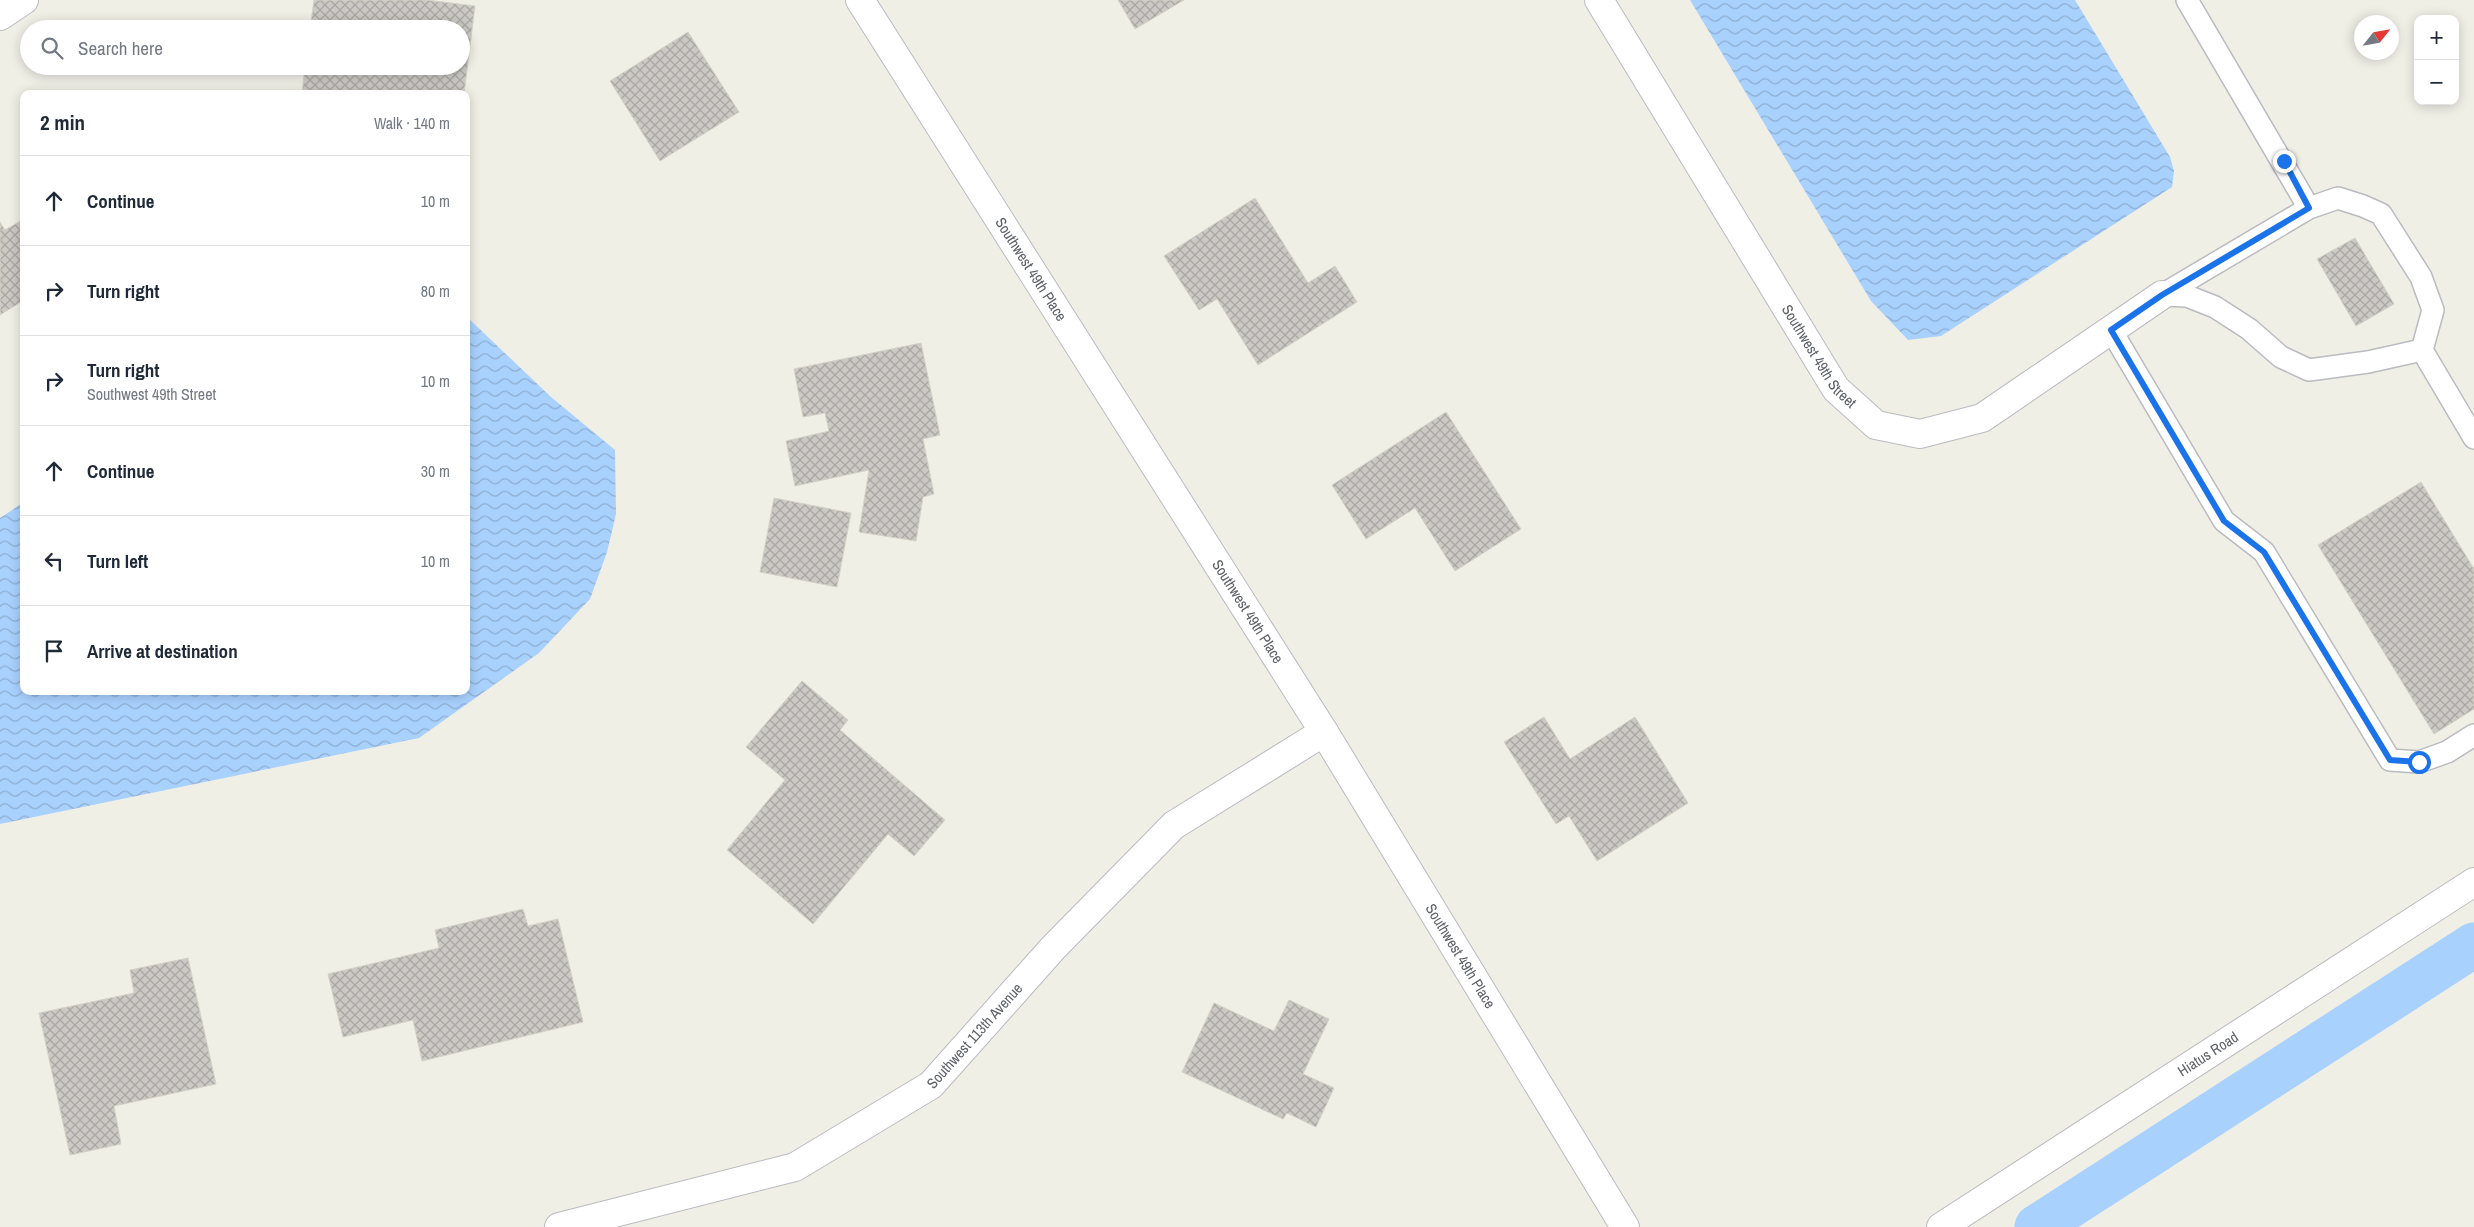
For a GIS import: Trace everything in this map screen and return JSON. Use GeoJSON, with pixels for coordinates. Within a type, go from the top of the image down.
{"type":"FeatureCollection","features":[{"type":"Feature","properties":{"kind":"street"},"geometry":{"type":"LineString","coordinates":[[0,16],[24,0]]}},
{"type":"Feature","properties":{"kind":"street","name":"Southwest 49th Place"},"geometry":{"type":"LineString","coordinates":[[860,0],[1324,732],[1625,1227]]}},
{"type":"Feature","properties":{"kind":"street","name":"Southwest 49th Street"},"geometry":{"type":"LineString","coordinates":[[1599,0],[1836,389],[1876,425],[1920,434],[1982,418],[2162,295]]}},
{"type":"Feature","properties":{"kind":"street","name":"Southwest 113th Avenue"},"geometry":{"type":"LineString","coordinates":[[558,1227],[795,1167],[931,1085],[1054,947],[1174,825],[1324,732]]}},
{"type":"Feature","properties":{"kind":"street","name":"Hiatus Road"},"geometry":{"type":"LineString","coordinates":[[1941,1227],[2474,882]]}},
{"type":"Feature","properties":{"kind":"lane"},"geometry":{"type":"LineString","coordinates":[[2187,0],[2309,208]]}},
{"type":"Feature","properties":{"kind":"lane"},"geometry":{"type":"LineString","coordinates":[[2162,295],[2309,208],[2338,198],[2381,214],[2421,277],[2433,310],[2422,350],[2474,438]]}},
{"type":"Feature","properties":{"kind":"lane"},"geometry":{"type":"LineString","coordinates":[[2162,295],[2187,296],[2215,306],[2249,329],[2281,357],[2310,370],[2368,362],[2422,350]]}},
{"type":"Feature","properties":{"kind":"lane"},"geometry":{"type":"LineString","coordinates":[[2111,330],[2224,521],[2264,552],[2390,760],[2419,762],[2448,752],[2474,735]]}},
{"type":"Feature","properties":{"kind":"water"},"geometry":{"type":"Polygon","coordinates":[[[1690,0],[2075,0],[2170,157],[2174,171],[2172,187],[1941,336],[1908,340],[1871,301],[1690,0]]]}},
{"type":"Feature","properties":{"kind":"water"},"geometry":{"type":"Polygon","coordinates":[[[470,320],[551,397],[615,450],[616,514],[607,552],[590,599],[539,653],[419,738],[0,824],[0,518],[20,505],[20,695],[470,695],[470,320]]]}},
{"type":"Feature","properties":{"kind":"building"},"geometry":{"type":"Polygon","coordinates":[[[314,0],[427,0],[475,6],[470,46],[470,20],[311,20],[314,0]]]}},
{"type":"Feature","properties":{"kind":"building"},"geometry":{"type":"Polygon","coordinates":[[[1118,0],[1184,0],[1135,29],[1118,0]]]}},
{"type":"Feature","properties":{"kind":"building"},"geometry":{"type":"Polygon","coordinates":[[[688,32],[739,112],[660,161],[610,81],[688,32]]]}},
{"type":"Feature","properties":{"kind":"building"},"geometry":{"type":"Polygon","coordinates":[[[304,75],[466,75],[464,90],[302,90],[304,75]]]}},
{"type":"Feature","properties":{"kind":"building"},"geometry":{"type":"Polygon","coordinates":[[[1255,198],[1308,283],[1335,266],[1357,302],[1258,365],[1217,299],[1199,310],[1164,256],[1255,198]]]}},
{"type":"Feature","properties":{"kind":"building"},"geometry":{"type":"Polygon","coordinates":[[[20,221],[20,302],[0,315],[0,222],[5,230],[20,221]]]}},
{"type":"Feature","properties":{"kind":"building"},"geometry":{"type":"Polygon","coordinates":[[[2355,238],[2394,304],[2356,326],[2317,259],[2355,238]]]}},
{"type":"Feature","properties":{"kind":"building"},"geometry":{"type":"Polygon","coordinates":[[[921,343],[940,435],[923,439],[934,494],[923,497],[916,541],[859,532],[869,470],[795,486],[786,441],[829,431],[825,413],[803,417],[794,369],[921,343]]]}},
{"type":"Feature","properties":{"kind":"building"},"geometry":{"type":"Polygon","coordinates":[[[1446,412],[1521,529],[1455,571],[1415,508],[1366,539],[1332,485],[1446,412]]]}},
{"type":"Feature","properties":{"kind":"building"},"geometry":{"type":"Polygon","coordinates":[[[2421,482],[2474,569],[2474,709],[2434,734],[2318,545],[2421,482]]]}},
{"type":"Feature","properties":{"kind":"building"},"geometry":{"type":"Polygon","coordinates":[[[774,498],[851,513],[837,587],[760,572],[774,498]]]}},
{"type":"Feature","properties":{"kind":"building"},"geometry":{"type":"Polygon","coordinates":[[[802,681],[848,720],[840,730],[945,820],[914,856],[888,834],[813,924],[727,850],[785,780],[746,747],[802,681]]]}},
{"type":"Feature","properties":{"kind":"building"},"geometry":{"type":"Polygon","coordinates":[[[1544,717],[1570,759],[1635,717],[1688,803],[1597,861],[1569,816],[1556,824],[1504,742],[1544,717]]]}},
{"type":"Feature","properties":{"kind":"building"},"geometry":{"type":"Polygon","coordinates":[[[523,909],[528,926],[558,919],[583,1022],[422,1061],[413,1020],[343,1037],[328,974],[439,948],[435,930],[523,909]]]}},
{"type":"Feature","properties":{"kind":"building"},"geometry":{"type":"Polygon","coordinates":[[[188,958],[216,1084],[114,1106],[121,1144],[70,1155],[39,1013],[134,993],[130,970],[188,958]]]}},
{"type":"Feature","properties":{"kind":"building"},"geometry":{"type":"Polygon","coordinates":[[[1289,1000],[1329,1019],[1303,1074],[1334,1088],[1316,1127],[1287,1113],[1283,1119],[1182,1072],[1214,1003],[1274,1031],[1289,1000]]]}},
{"type":"Feature","properties":{"kind":"waterway"},"geometry":{"type":"LineString","coordinates":[[2037,1227],[2474,945]]}},
{"type":"Feature","properties":{"kind":"route"},"geometry":{"type":"LineString","coordinates":[[2284,161],[2309,208],[2162,295],[2111,330],[2224,521],[2264,552],[2390,760],[2419,762]]}}]}
